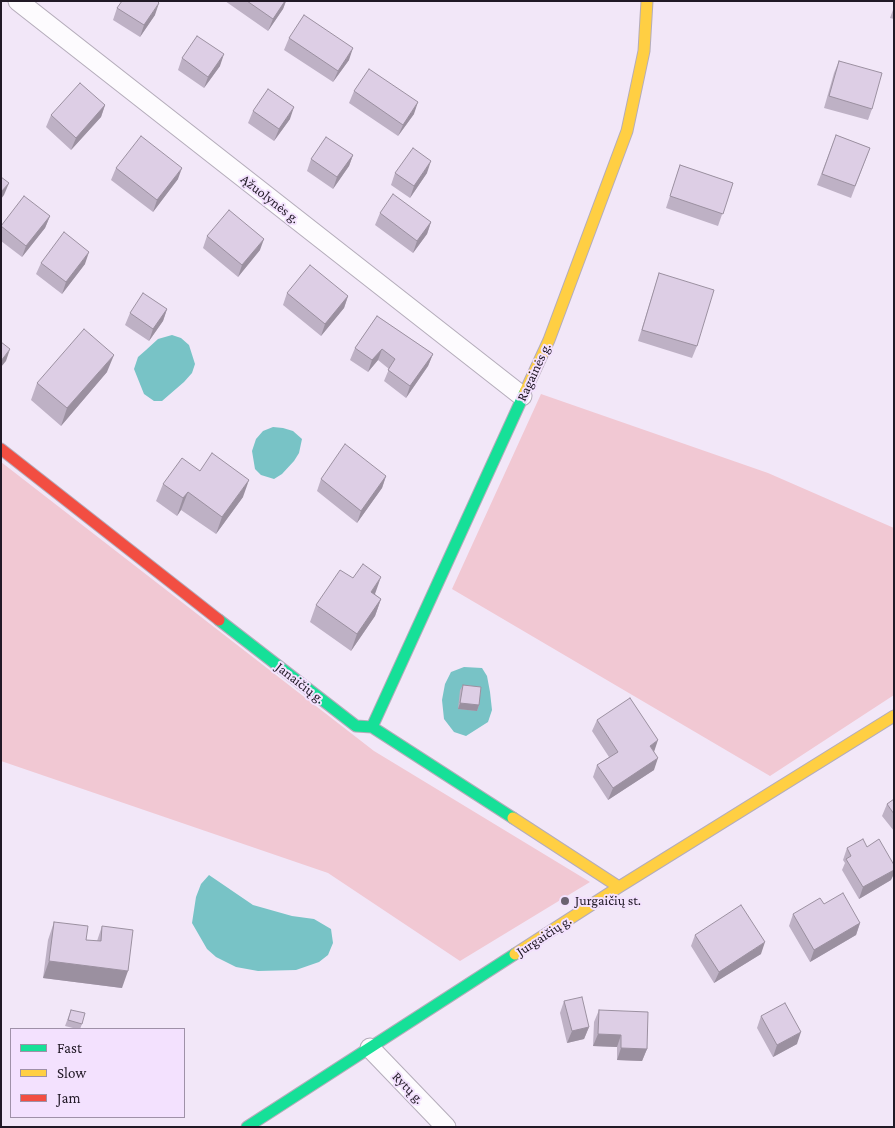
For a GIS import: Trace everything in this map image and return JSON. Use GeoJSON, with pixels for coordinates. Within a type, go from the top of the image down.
{"type":"FeatureCollection","features":[{"type":"Feature","properties":{"kind":"street","name":"Ąžuolynės g."},"geometry":{"type":"LineString","coordinates":[[18,1],[522,396]]}},
{"type":"Feature","properties":{"kind":"street","name":"Ragainės g."},"geometry":{"type":"LineString","coordinates":[[372,727],[549,340],[626,131],[644,51],[647,1]]}},
{"type":"Feature","properties":{"kind":"street","name":"Janaičių g."},"geometry":{"type":"LineString","coordinates":[[1,449],[356,726],[372,727],[618,887]]}},
{"type":"Feature","properties":{"kind":"street","name":"Jurgaičių g."},"geometry":{"type":"LineString","coordinates":[[247,1127],[618,887],[894,716]]}},
{"type":"Feature","properties":{"kind":"street","name":"Rytų g."},"geometry":{"type":"LineString","coordinates":[[370,1048],[446,1127]]}},
{"type":"Feature","properties":{"kind":"shaded area"},"geometry":{"type":"Polygon","coordinates":[[[172,335],[181,338],[189,345],[195,364],[192,373],[184,382],[162,401],[154,401],[144,394],[134,369],[138,357],[158,339],[172,335]]]}},
{"type":"Feature","properties":{"kind":"shaded area"},"geometry":{"type":"Polygon","coordinates":[[[541,394],[768,473],[894,528],[894,695],[770,776],[452,589],[541,394]]]}},
{"type":"Feature","properties":{"kind":"shaded area"},"geometry":{"type":"Polygon","coordinates":[[[273,427],[293,431],[302,439],[299,453],[294,461],[282,474],[274,479],[261,475],[255,469],[252,451],[256,439],[263,431],[273,427]]]}},
{"type":"Feature","properties":{"kind":"shaded area"},"geometry":{"type":"Polygon","coordinates":[[[1,462],[374,751],[590,882],[460,961],[328,873],[1,761],[1,462]]]}},
{"type":"Feature","properties":{"kind":"shaded area"},"geometry":{"type":"Polygon","coordinates":[[[464,667],[482,668],[487,676],[492,710],[488,722],[466,736],[454,732],[444,719],[442,700],[445,684],[451,672],[464,667]]]}},
{"type":"Feature","properties":{"kind":"shaded area"},"geometry":{"type":"Polygon","coordinates":[[[209,875],[253,905],[292,916],[314,919],[331,929],[333,943],[328,955],[319,962],[296,970],[258,971],[236,967],[216,957],[207,949],[192,923],[196,897],[201,884],[209,875]]]}},
{"type":"Feature","properties":{"kind":"building"},"geometry":{"type":"Polygon","coordinates":[[[122,1],[157,1],[159,3],[144,25],[117,8],[122,1]]]}},
{"type":"Feature","properties":{"kind":"building"},"geometry":{"type":"Polygon","coordinates":[[[247,1],[285,1],[273,19],[247,1]]]}},
{"type":"Feature","properties":{"kind":"building"},"geometry":{"type":"Polygon","coordinates":[[[304,15],[353,48],[338,71],[289,38],[304,15]]]}},
{"type":"Feature","properties":{"kind":"building"},"geometry":{"type":"Polygon","coordinates":[[[197,36],[224,54],[208,77],[182,58],[197,36]]]}},
{"type":"Feature","properties":{"kind":"building"},"geometry":{"type":"Polygon","coordinates":[[[839,61],[882,73],[872,109],[829,96],[839,61]]]}},
{"type":"Feature","properties":{"kind":"building"},"geometry":{"type":"Polygon","coordinates":[[[369,69],[418,102],[403,125],[354,91],[369,69]]]}},
{"type":"Feature","properties":{"kind":"building"},"geometry":{"type":"Polygon","coordinates":[[[80,83],[105,105],[76,138],[51,115],[80,83]]]}},
{"type":"Feature","properties":{"kind":"building"},"geometry":{"type":"Polygon","coordinates":[[[268,89],[294,107],[279,129],[253,111],[268,89]]]}},
{"type":"Feature","properties":{"kind":"building"},"geometry":{"type":"Polygon","coordinates":[[[836,135],[870,148],[855,186],[822,174],[836,135]]]}},
{"type":"Feature","properties":{"kind":"building"},"geometry":{"type":"Polygon","coordinates":[[[141,136],[182,168],[157,200],[116,168],[141,136]]]}},
{"type":"Feature","properties":{"kind":"building"},"geometry":{"type":"Polygon","coordinates":[[[326,137],[353,155],[337,177],[311,159],[326,137]]]}},
{"type":"Feature","properties":{"kind":"building"},"geometry":{"type":"Polygon","coordinates":[[[413,148],[431,161],[414,186],[395,173],[413,148]]]}},
{"type":"Feature","properties":{"kind":"building"},"geometry":{"type":"Polygon","coordinates":[[[680,165],[733,183],[723,214],[670,196],[680,165]]]}},
{"type":"Feature","properties":{"kind":"building"},"geometry":{"type":"Polygon","coordinates":[[[1,177],[9,183],[1,192],[1,177]]]}},
{"type":"Feature","properties":{"kind":"building"},"geometry":{"type":"Polygon","coordinates":[[[393,194],[431,222],[417,241],[380,213],[393,194]]]}},
{"type":"Feature","properties":{"kind":"building"},"geometry":{"type":"Polygon","coordinates":[[[24,196],[50,216],[26,246],[1,226],[24,196]]]}},
{"type":"Feature","properties":{"kind":"building"},"geometry":{"type":"Polygon","coordinates":[[[229,210],[264,239],[242,265],[207,236],[229,210]]]}},
{"type":"Feature","properties":{"kind":"building"},"geometry":{"type":"Polygon","coordinates":[[[64,232],[89,252],[66,282],[41,263],[64,232]]]}},
{"type":"Feature","properties":{"kind":"building"},"geometry":{"type":"Polygon","coordinates":[[[310,265],[348,296],[325,324],[287,293],[310,265]]]}},
{"type":"Feature","properties":{"kind":"building"},"geometry":{"type":"Polygon","coordinates":[[[659,273],[714,290],[697,346],[642,330],[659,273]]]}},
{"type":"Feature","properties":{"kind":"building"},"geometry":{"type":"Polygon","coordinates":[[[143,293],[167,309],[153,329],[130,313],[143,293]]]}},
{"type":"Feature","properties":{"kind":"building"},"geometry":{"type":"Polygon","coordinates":[[[377,316],[433,354],[410,386],[388,370],[395,359],[382,349],[372,360],[355,348],[377,316]]]}},
{"type":"Feature","properties":{"kind":"building"},"geometry":{"type":"Polygon","coordinates":[[[84,329],[114,355],[67,408],[37,383],[84,329]]]}},
{"type":"Feature","properties":{"kind":"building"},"geometry":{"type":"Polygon","coordinates":[[[1,342],[10,349],[1,361],[1,342]]]}},
{"type":"Feature","properties":{"kind":"building"},"geometry":{"type":"Polygon","coordinates":[[[345,444],[386,476],[361,511],[321,479],[345,444]]]}},
{"type":"Feature","properties":{"kind":"building"},"geometry":{"type":"Polygon","coordinates":[[[212,453],[249,480],[222,517],[188,492],[183,498],[163,484],[182,458],[200,471],[212,453]]]}},
{"type":"Feature","properties":{"kind":"building"},"geometry":{"type":"Polygon","coordinates":[[[363,564],[381,577],[371,592],[381,599],[357,634],[316,605],[340,570],[353,578],[363,564]]]}},
{"type":"Feature","properties":{"kind":"building"},"geometry":{"type":"Polygon","coordinates":[[[463,685],[481,687],[479,705],[460,703],[463,685]]]}},
{"type":"Feature","properties":{"kind":"building"},"geometry":{"type":"Polygon","coordinates":[[[630,698],[658,740],[650,746],[658,758],[613,788],[597,765],[618,752],[597,720],[630,698]]]}},
{"type":"Feature","properties":{"kind":"building"},"geometry":{"type":"Polygon","coordinates":[[[894,799],[894,814],[887,804],[894,799]]]}},
{"type":"Feature","properties":{"kind":"building"},"geometry":{"type":"Polygon","coordinates":[[[863,839],[867,847],[879,839],[894,865],[894,870],[863,887],[846,859],[851,856],[847,848],[863,839]]]}},
{"type":"Feature","properties":{"kind":"building"},"geometry":{"type":"Polygon","coordinates":[[[843,893],[860,923],[814,950],[793,914],[820,898],[824,904],[843,893]]]}},
{"type":"Feature","properties":{"kind":"building"},"geometry":{"type":"Polygon","coordinates":[[[741,905],[765,942],[719,972],[695,935],[741,905]]]}},
{"type":"Feature","properties":{"kind":"building"},"geometry":{"type":"Polygon","coordinates":[[[54,922],[88,926],[86,940],[101,941],[102,926],[133,930],[128,971],[49,961],[54,922]]]}},
{"type":"Feature","properties":{"kind":"building"},"geometry":{"type":"Polygon","coordinates":[[[582,997],[589,1027],[572,1031],[564,1001],[582,997]]]}},
{"type":"Feature","properties":{"kind":"building"},"geometry":{"type":"Polygon","coordinates":[[[785,1003],[801,1032],[777,1045],[761,1016],[785,1003]]]}},
{"type":"Feature","properties":{"kind":"building"},"geometry":{"type":"Polygon","coordinates":[[[71,1010],[85,1013],[82,1024],[68,1020],[71,1010]]]}},
{"type":"Feature","properties":{"kind":"building"},"geometry":{"type":"Polygon","coordinates":[[[599,1010],[648,1012],[647,1049],[621,1048],[621,1035],[598,1034],[599,1010]]]}},
{"type":"Feature","properties":{"kind":"traffic: fast"},"geometry":{"type":"LineString","coordinates":[[372,727],[525,392]]}},
{"type":"Feature","properties":{"kind":"traffic: fast"},"geometry":{"type":"LineString","coordinates":[[219,620],[356,726],[372,727],[513,818]]}},
{"type":"Feature","properties":{"kind":"traffic: fast"},"geometry":{"type":"LineString","coordinates":[[247,1127],[515,954]]}},
{"type":"Feature","properties":{"kind":"traffic: slow"},"geometry":{"type":"LineString","coordinates":[[525,392],[549,340],[627,131],[644,51],[647,1]]}},
{"type":"Feature","properties":{"kind":"traffic: slow"},"geometry":{"type":"LineString","coordinates":[[515,954],[894,716]]}},
{"type":"Feature","properties":{"kind":"traffic: slow"},"geometry":{"type":"LineString","coordinates":[[513,818],[619,887]]}},
{"type":"Feature","properties":{"kind":"traffic: jam"},"geometry":{"type":"LineString","coordinates":[[1,449],[219,620]]}},
{"type":"Feature","properties":{"kind":"place","name":"Jurgaičių st."},"geometry":{"type":"Point","coordinates":[565,901]}}]}
